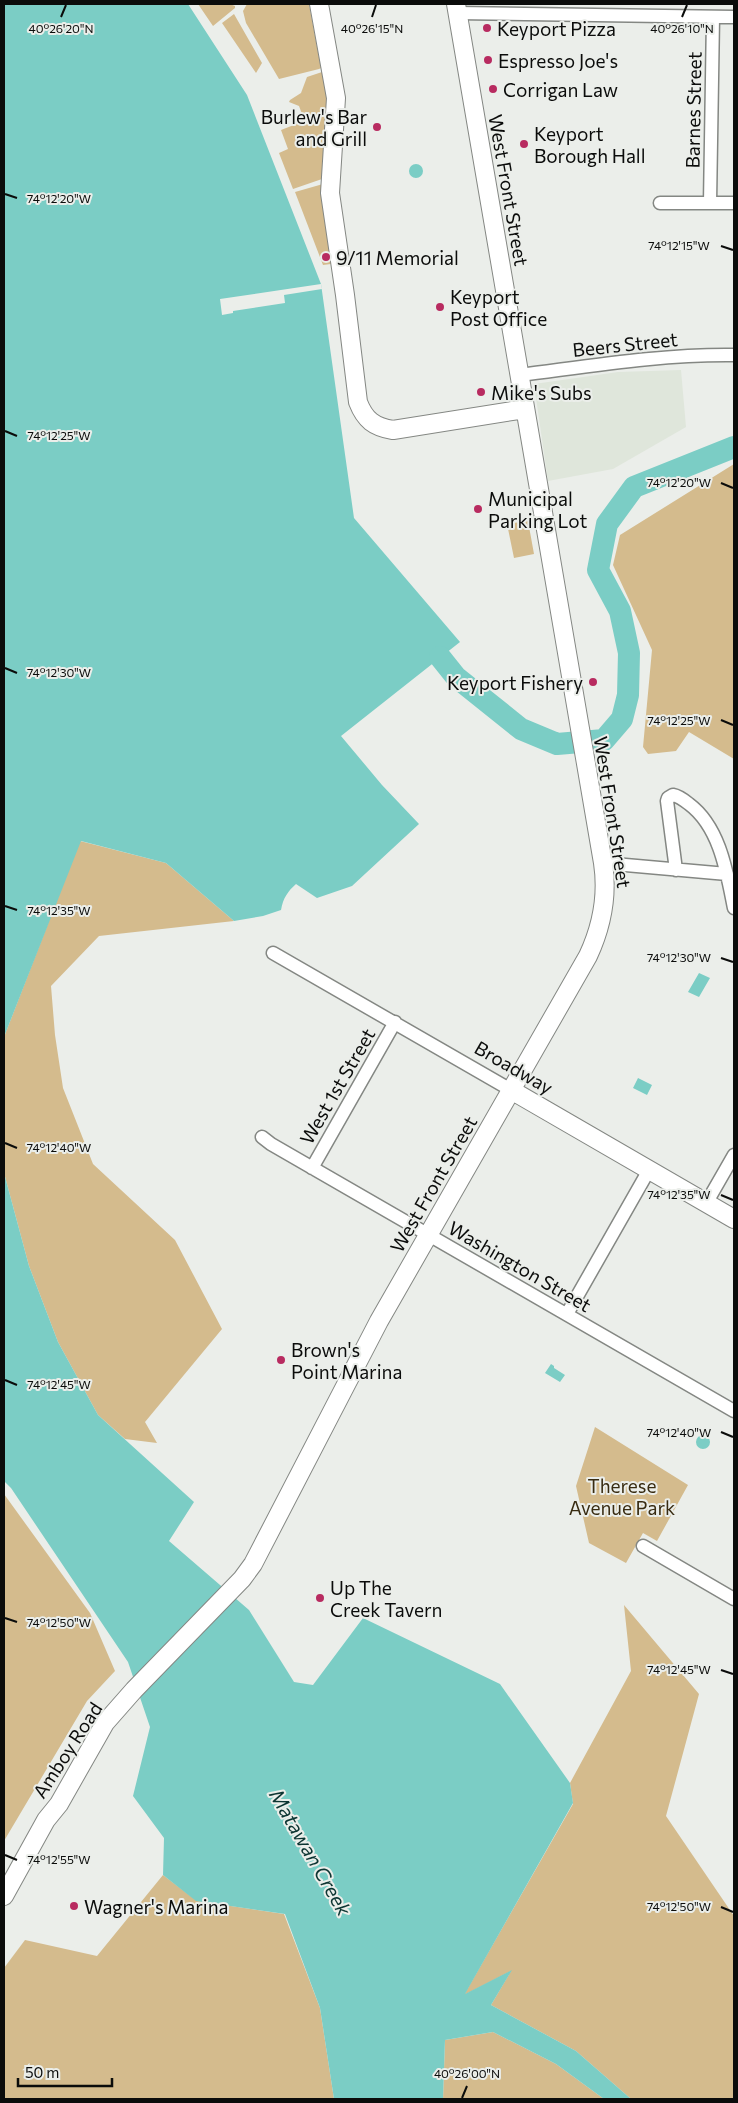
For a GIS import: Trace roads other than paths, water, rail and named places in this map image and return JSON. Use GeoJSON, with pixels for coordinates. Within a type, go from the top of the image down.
{"type":"FeatureCollection","features":[{"type":"Feature","properties":{"kind":"main road"},"geometry":{"type":"LineString","coordinates":[[319,4],[336,98],[330,193],[358,402],[362,414],[375,425],[393,430],[525,409]]}},
{"type":"Feature","properties":{"kind":"main road","name":"West Front Street"},"geometry":{"type":"LineString","coordinates":[[184,1640],[242,1579],[253,1564],[379,1321],[427,1234],[588,956],[597,938],[605,901],[603,863],[456,8]]}},
{"type":"Feature","properties":{"kind":"main road","name":"Broadway"},"geometry":{"type":"LineString","coordinates":[[511,1090],[734,1218]]}},
{"type":"Feature","properties":{"kind":"main road","name":"Amboy Road"},"geometry":{"type":"LineString","coordinates":[[4,1896],[46,1820],[59,1804],[105,1724],[134,1690],[184,1640]]}},
{"type":"Feature","properties":{"kind":"street"},"geometry":{"type":"LineString","coordinates":[[456,8],[734,17]]}},
{"type":"Feature","properties":{"kind":"street","name":"Barnes Street"},"geometry":{"type":"LineString","coordinates":[[710,203],[713,17]]}},
{"type":"Feature","properties":{"kind":"street"},"geometry":{"type":"LineString","coordinates":[[660,203],[734,204]]}},
{"type":"Feature","properties":{"kind":"street","name":"Beers Street"},"geometry":{"type":"LineString","coordinates":[[520,375],[637,359],[677,356],[734,356]]}},
{"type":"Feature","properties":{"kind":"street"},"geometry":{"type":"LineString","coordinates":[[676,870],[667,801],[673,795],[685,801],[704,817],[711,828],[727,874],[734,908]]}},
{"type":"Feature","properties":{"kind":"street"},"geometry":{"type":"LineString","coordinates":[[603,863],[727,874]]}},
{"type":"Feature","properties":{"kind":"street","name":"Broadway"},"geometry":{"type":"LineString","coordinates":[[274,952],[511,1090]]}},
{"type":"Feature","properties":{"kind":"street","name":"West 1st Street"},"geometry":{"type":"LineString","coordinates":[[312,1168],[395,1022]]}},
{"type":"Feature","properties":{"kind":"street","name":"Washington Street"},"geometry":{"type":"LineString","coordinates":[[262,1137],[312,1168],[734,1411]]}},
{"type":"Feature","properties":{"kind":"street"},"geometry":{"type":"LineString","coordinates":[[707,1202],[734,1155]]}},
{"type":"Feature","properties":{"kind":"street"},"geometry":{"type":"LineString","coordinates":[[567,1314],[649,1170]]}},
{"type":"Feature","properties":{"kind":"street"},"geometry":{"type":"LineString","coordinates":[[643,1546],[734,1599]]}},
{"type":"Feature","properties":{"kind":"water"},"geometry":{"type":"Polygon","coordinates":[[[4,4],[188,4],[247,95],[321,284],[354,518],[460,642],[341,736],[382,785],[419,824],[352,886],[317,898],[296,884],[286,895],[281,910],[263,916],[234,921],[166,863],[81,841],[4,1037],[4,4]]]}},
{"type":"Feature","properties":{"kind":"water"},"geometry":{"type":"Polygon","coordinates":[[[416,164],[421,166],[423,171],[421,176],[416,178],[411,176],[409,171],[411,166],[416,164]]]}},
{"type":"Feature","properties":{"kind":"water"},"geometry":{"type":"Polygon","coordinates":[[[699,973],[710,978],[699,997],[688,992],[699,973]]]}},
{"type":"Feature","properties":{"kind":"water"},"geometry":{"type":"Polygon","coordinates":[[[638,1078],[652,1085],[647,1095],[633,1088],[638,1078]]]}},
{"type":"Feature","properties":{"kind":"water","name":"Matawan Creek"},"geometry":{"type":"Polygon","coordinates":[[[4,1173],[29,1266],[58,1342],[98,1415],[194,1502],[169,1541],[249,1610],[294,1682],[313,1685],[363,1618],[500,1684],[570,1783],[573,1803],[465,1994],[512,1970],[491,2005],[576,2051],[631,2099],[604,2099],[556,2064],[493,2032],[445,2040],[443,2099],[334,2099],[320,2008],[285,1914],[196,1901],[163,1875],[164,1838],[133,1796],[150,1727],[128,1662],[11,1488],[4,1481],[4,1173]]]}},
{"type":"Feature","properties":{"kind":"water"},"geometry":{"type":"Polygon","coordinates":[[[551,1364],[565,1375],[560,1382],[545,1373],[551,1364]]]}},
{"type":"Feature","properties":{"kind":"water"},"geometry":{"type":"Polygon","coordinates":[[[700,1435],[706,1435],[710,1442],[706,1449],[700,1449],[696,1445],[696,1439],[700,1435]]]}},
{"type":"Feature","properties":{"kind":"waterway"},"geometry":{"type":"LineString","coordinates":[[440,657],[456,677],[521,729],[557,744],[604,740],[622,719],[628,695],[629,653],[620,611],[598,570],[607,524],[634,487],[734,447]]}},
{"type":"Feature","properties":{"kind":"place","name":"Keyport Pizza"},"geometry":{"type":"Point","coordinates":[487,28]}},
{"type":"Feature","properties":{"kind":"place","name":"Espresso Joe's"},"geometry":{"type":"Point","coordinates":[488,60]}},
{"type":"Feature","properties":{"kind":"place","name":"Corrigan Law"},"geometry":{"type":"Point","coordinates":[493,89]}},
{"type":"Feature","properties":{"kind":"place","name":"Burlew's Bar and Grill"},"geometry":{"type":"Point","coordinates":[377,127]}},
{"type":"Feature","properties":{"kind":"place","name":"Keyport Borough Hall"},"geometry":{"type":"Point","coordinates":[524,144]}},
{"type":"Feature","properties":{"kind":"place","name":"9/11 Memorial"},"geometry":{"type":"Point","coordinates":[326,257]}},
{"type":"Feature","properties":{"kind":"place","name":"Keyport Post Office"},"geometry":{"type":"Point","coordinates":[440,307]}},
{"type":"Feature","properties":{"kind":"place","name":"Mike's Subs"},"geometry":{"type":"Point","coordinates":[481,392]}},
{"type":"Feature","properties":{"kind":"place","name":"Municipal Parking Lot"},"geometry":{"type":"Point","coordinates":[478,509]}},
{"type":"Feature","properties":{"kind":"place","name":"Keyport Fishery"},"geometry":{"type":"Point","coordinates":[593,682]}},
{"type":"Feature","properties":{"kind":"place","name":"Brown's Point Marina"},"geometry":{"type":"Point","coordinates":[281,1360]}},
{"type":"Feature","properties":{"kind":"place","name":"Up The Creek Tavern"},"geometry":{"type":"Point","coordinates":[320,1598]}},
{"type":"Feature","properties":{"kind":"place","name":"Wagner's Marina"},"geometry":{"type":"Point","coordinates":[74,1906]}},
{"type":"Feature","properties":{"kind":"park label","name":"Therese Avenue Park"},"geometry":{"type":"Point","coordinates":[622,1496]}}]}
